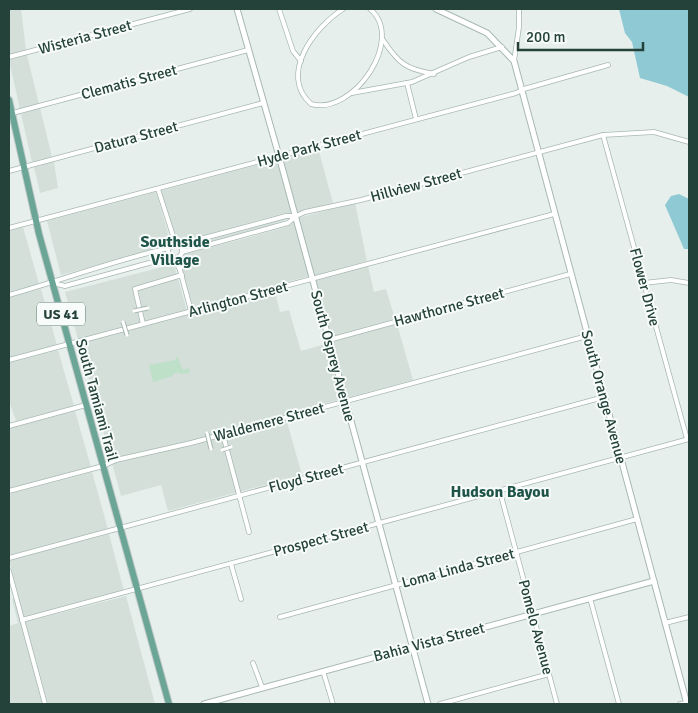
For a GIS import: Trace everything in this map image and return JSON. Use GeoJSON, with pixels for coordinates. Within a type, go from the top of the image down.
{"type":"FeatureCollection","features":[{"type":"Feature","properties":{"kind":"main road","name":"South Tamiami Trail"},"geometry":{"type":"LineString","coordinates":[[9,100],[10,114],[35,221],[169,704]]}},
{"type":"Feature","properties":{"kind":"street","name":"Wisteria Street"},"geometry":{"type":"LineString","coordinates":[[9,57],[190,9]]}},
{"type":"Feature","properties":{"kind":"street","name":"South Osprey Avenue"},"geometry":{"type":"LineString","coordinates":[[237,9],[296,216],[428,704]]}},
{"type":"Feature","properties":{"kind":"street"},"geometry":{"type":"LineString","coordinates":[[279,9],[293,51],[301,60]]}},
{"type":"Feature","properties":{"kind":"street"},"geometry":{"type":"LineString","coordinates":[[343,9],[320,30],[301,60],[297,82],[300,92],[311,104],[330,105],[352,93],[407,84],[434,74],[469,57],[502,48]]}},
{"type":"Feature","properties":{"kind":"street"},"geometry":{"type":"LineString","coordinates":[[370,9],[380,20],[383,40],[394,57],[402,64],[414,70],[434,74]]}},
{"type":"Feature","properties":{"kind":"street"},"geometry":{"type":"LineString","coordinates":[[436,9],[482,30],[514,61]]}},
{"type":"Feature","properties":{"kind":"street"},"geometry":{"type":"LineString","coordinates":[[514,61],[519,27],[519,9]]}},
{"type":"Feature","properties":{"kind":"street"},"geometry":{"type":"LineString","coordinates":[[352,93],[370,71],[383,40]]}},
{"type":"Feature","properties":{"kind":"street","name":"Clematis Street"},"geometry":{"type":"LineString","coordinates":[[10,114],[248,50]]}},
{"type":"Feature","properties":{"kind":"street","name":"South Orange Avenue"},"geometry":{"type":"LineString","coordinates":[[514,61],[520,91],[654,581],[685,704]]}},
{"type":"Feature","properties":{"kind":"street","name":"Hyde Park Street"},"geometry":{"type":"LineString","coordinates":[[9,228],[520,91],[608,65]]}},
{"type":"Feature","properties":{"kind":"street"},"geometry":{"type":"LineString","coordinates":[[407,84],[416,119]]}},
{"type":"Feature","properties":{"kind":"street","name":"Datura Street"},"geometry":{"type":"LineString","coordinates":[[9,171],[263,103]]}},
{"type":"Feature","properties":{"kind":"street","name":"Hillview Street"},"geometry":{"type":"LineString","coordinates":[[9,295],[53,283],[67,276],[173,246],[286,216],[296,216],[604,135],[654,132],[689,142]]}},
{"type":"Feature","properties":{"kind":"street","name":"Flower Drive"},"geometry":{"type":"LineString","coordinates":[[604,135],[688,439]]}},
{"type":"Feature","properties":{"kind":"street"},"geometry":{"type":"LineString","coordinates":[[158,189],[173,246],[172,257],[181,273],[191,311]]}},
{"type":"Feature","properties":{"kind":"street","name":"Arlington Street"},"geometry":{"type":"LineString","coordinates":[[9,360],[554,214]]}},
{"type":"Feature","properties":{"kind":"street","name":"Hillview Street"},"geometry":{"type":"LineString","coordinates":[[53,283],[64,286],[172,257],[288,224],[296,216]]}},
{"type":"Feature","properties":{"kind":"street"},"geometry":{"type":"LineString","coordinates":[[173,246],[181,254],[181,273]]}},
{"type":"Feature","properties":{"kind":"street"},"geometry":{"type":"LineString","coordinates":[[143,324],[134,291],[136,288],[181,273]]}},
{"type":"Feature","properties":{"kind":"street","name":"Hawthorne Street"},"geometry":{"type":"LineString","coordinates":[[329,340],[570,274]]}},
{"type":"Feature","properties":{"kind":"street"},"geometry":{"type":"LineString","coordinates":[[644,283],[671,280],[689,283]]}},
{"type":"Feature","properties":{"kind":"street"},"geometry":{"type":"LineString","coordinates":[[134,310],[148,308]]}},
{"type":"Feature","properties":{"kind":"street"},"geometry":{"type":"LineString","coordinates":[[123,322],[126,335]]}},
{"type":"Feature","properties":{"kind":"street","name":"Waldemere Street"},"geometry":{"type":"LineString","coordinates":[[9,492],[103,466],[135,455],[223,434],[587,336]]}},
{"type":"Feature","properties":{"kind":"street","name":"Floyd Street"},"geometry":{"type":"LineString","coordinates":[[9,558],[604,397]]}},
{"type":"Feature","properties":{"kind":"street"},"geometry":{"type":"LineString","coordinates":[[9,426],[86,405]]}},
{"type":"Feature","properties":{"kind":"street"},"geometry":{"type":"LineString","coordinates":[[207,433],[211,448]]}},
{"type":"Feature","properties":{"kind":"street"},"geometry":{"type":"LineString","coordinates":[[223,434],[249,532]]}},
{"type":"Feature","properties":{"kind":"street","name":"Prospect Street"},"geometry":{"type":"LineString","coordinates":[[22,620],[500,492],[688,439]]}},
{"type":"Feature","properties":{"kind":"street"},"geometry":{"type":"LineString","coordinates":[[222,450],[231,447]]}},
{"type":"Feature","properties":{"kind":"street","name":"Pomelo Avenue"},"geometry":{"type":"LineString","coordinates":[[500,492],[557,704]]}},
{"type":"Feature","properties":{"kind":"street","name":"Loma Linda Street"},"geometry":{"type":"LineString","coordinates":[[280,617],[637,519]]}},
{"type":"Feature","properties":{"kind":"street"},"geometry":{"type":"LineString","coordinates":[[231,564],[241,599]]}},
{"type":"Feature","properties":{"kind":"street"},"geometry":{"type":"LineString","coordinates":[[9,571],[45,704]]}},
{"type":"Feature","properties":{"kind":"street","name":"Bahia Vista Street"},"geometry":{"type":"LineString","coordinates":[[204,704],[654,581]]}},
{"type":"Feature","properties":{"kind":"street"},"geometry":{"type":"LineString","coordinates":[[9,597],[16,596]]}},
{"type":"Feature","properties":{"kind":"street"},"geometry":{"type":"LineString","coordinates":[[590,598],[619,704]]}},
{"type":"Feature","properties":{"kind":"street"},"geometry":{"type":"LineString","coordinates":[[665,624],[689,617]]}},
{"type":"Feature","properties":{"kind":"street"},"geometry":{"type":"LineString","coordinates":[[253,663],[262,688]]}},
{"type":"Feature","properties":{"kind":"street"},"geometry":{"type":"LineString","coordinates":[[323,671],[333,704]]}},
{"type":"Feature","properties":{"kind":"street"},"geometry":{"type":"LineString","coordinates":[[440,704],[549,674]]}},
{"type":"Feature","properties":{"kind":"street"},"geometry":{"type":"LineString","coordinates":[[226,698],[228,704]]}},
{"type":"Feature","properties":{"kind":"shaded area"},"geometry":{"type":"Polygon","coordinates":[[[9,9],[21,9],[26,50],[9,55],[9,9]]]}},
{"type":"Feature","properties":{"kind":"shaded area"},"geometry":{"type":"Polygon","coordinates":[[[27,55],[39,104],[20,109],[9,60],[27,55]]]}},
{"type":"Feature","properties":{"kind":"shaded area"},"geometry":{"type":"Polygon","coordinates":[[[40,108],[52,157],[32,162],[21,114],[40,108]]]}},
{"type":"Feature","properties":{"kind":"shaded area"},"geometry":{"type":"Polygon","coordinates":[[[318,148],[333,203],[297,213],[282,158],[318,148]]]}},
{"type":"Feature","properties":{"kind":"shaded area"},"geometry":{"type":"Polygon","coordinates":[[[278,159],[293,214],[285,213],[177,243],[160,191],[278,159]]]}},
{"type":"Feature","properties":{"kind":"shaded area"},"geometry":{"type":"Polygon","coordinates":[[[54,162],[58,188],[40,193],[34,167],[54,162]]]}},
{"type":"Feature","properties":{"kind":"shaded area"},"geometry":{"type":"Polygon","coordinates":[[[156,192],[168,233],[168,246],[61,275],[47,221],[156,192]]]}},
{"type":"Feature","properties":{"kind":"shaded area"},"geometry":{"type":"Polygon","coordinates":[[[355,203],[367,261],[314,276],[298,218],[355,203]]]}},
{"type":"Feature","properties":{"kind":"shaded area"},"geometry":{"type":"Polygon","coordinates":[[[290,218],[253,232],[184,249],[183,247],[290,218]]]}},
{"type":"Feature","properties":{"kind":"shaded area"},"geometry":{"type":"Polygon","coordinates":[[[294,221],[309,276],[193,308],[183,271],[184,254],[289,226],[294,221]]]}},
{"type":"Feature","properties":{"kind":"shaded area"},"geometry":{"type":"Polygon","coordinates":[[[23,227],[39,284],[9,292],[9,231],[23,227]]]}},
{"type":"Feature","properties":{"kind":"shaded area"},"geometry":{"type":"Polygon","coordinates":[[[174,264],[188,315],[275,292],[280,312],[289,310],[301,351],[326,344],[341,399],[285,415],[302,475],[168,511],[161,485],[121,496],[65,292],[174,264]]]}},
{"type":"Feature","properties":{"kind":"shaded area"},"geometry":{"type":"Polygon","coordinates":[[[368,266],[374,292],[386,289],[395,319],[331,337],[315,280],[368,266]]]}},
{"type":"Feature","properties":{"kind":"shaded area"},"geometry":{"type":"Polygon","coordinates":[[[41,289],[57,345],[9,358],[9,297],[41,289]]]}},
{"type":"Feature","properties":{"kind":"shaded area"},"geometry":{"type":"Polygon","coordinates":[[[397,324],[413,380],[347,398],[332,341],[397,324]]]}},
{"type":"Feature","properties":{"kind":"shaded area"},"geometry":{"type":"Polygon","coordinates":[[[58,350],[74,406],[16,421],[9,401],[9,363],[58,350]]]}},
{"type":"Feature","properties":{"kind":"shaded area"},"geometry":{"type":"Polygon","coordinates":[[[75,411],[91,467],[9,489],[9,428],[75,411]]]}},
{"type":"Feature","properties":{"kind":"shaded area"},"geometry":{"type":"Polygon","coordinates":[[[92,472],[108,529],[9,555],[9,494],[92,472]]]}},
{"type":"Feature","properties":{"kind":"shaded area"},"geometry":{"type":"Polygon","coordinates":[[[109,534],[124,591],[24,617],[9,560],[109,534]]]}},
{"type":"Feature","properties":{"kind":"shaded area"},"geometry":{"type":"Polygon","coordinates":[[[126,596],[155,704],[48,704],[25,622],[126,596]]]}},
{"type":"Feature","properties":{"kind":"shaded area"},"geometry":{"type":"Polygon","coordinates":[[[14,598],[43,704],[9,704],[9,626],[18,623],[12,599],[14,598]]]}},
{"type":"Feature","properties":{"kind":"green space"},"geometry":{"type":"Polygon","coordinates":[[[177,356],[183,370],[189,368],[190,373],[180,374],[179,372],[173,374],[173,376],[153,382],[149,365],[175,360],[177,356]]]}},
{"type":"Feature","properties":{"kind":"water"},"geometry":{"type":"Polygon","coordinates":[[[619,9],[689,9],[689,97],[667,86],[640,78],[632,42],[625,33],[619,9]]]}},
{"type":"Feature","properties":{"kind":"water"},"geometry":{"type":"Polygon","coordinates":[[[679,194],[689,199],[689,249],[684,249],[665,205],[671,196],[679,194]]]}},
{"type":"Feature","properties":{"kind":"district","name":"Southside Village"},"geometry":{"type":"Point","coordinates":[175,251]}},
{"type":"Feature","properties":{"kind":"district","name":"Hudson Bayou"},"geometry":{"type":"Point","coordinates":[500,492]}}]}
